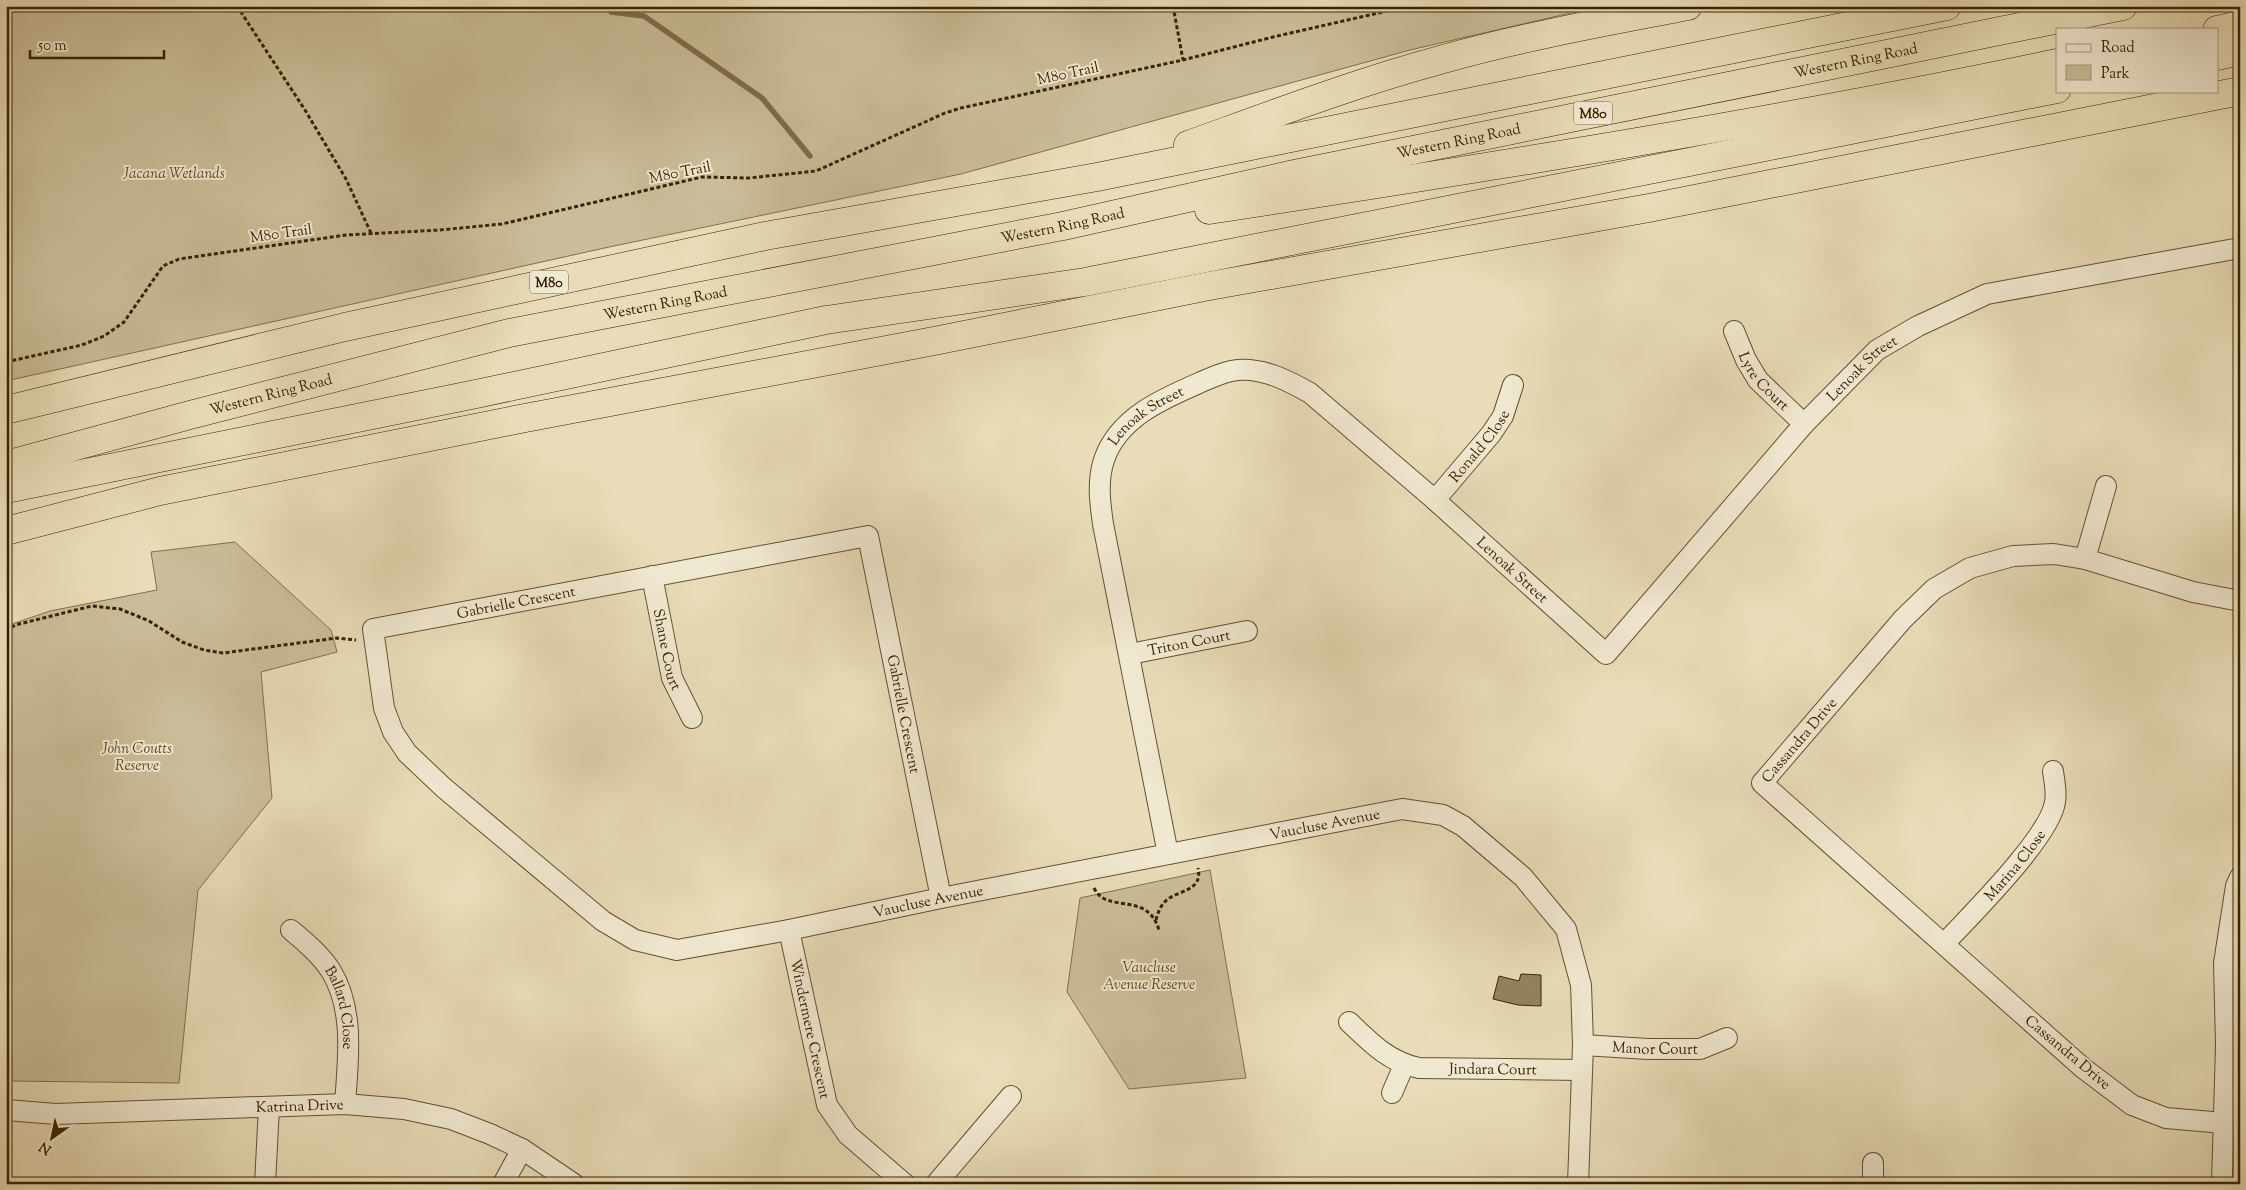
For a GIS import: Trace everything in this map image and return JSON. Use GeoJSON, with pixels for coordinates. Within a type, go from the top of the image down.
{"type":"FeatureCollection","features":[{"type":"Feature","properties":{"kind":"highway"},"geometry":{"type":"LineString","coordinates":[[1097,177],[1304,104],[1439,60],[1557,31],[1688,6]]}},
{"type":"Feature","properties":{"kind":"highway","name":"M80"},"geometry":{"type":"LineString","coordinates":[[6,410],[345,327],[765,236],[1097,177],[1947,6]]}},
{"type":"Feature","properties":{"kind":"highway","name":"Western Ring Road"},"geometry":{"type":"LineString","coordinates":[[6,465],[509,333],[1063,226],[1309,171],[2123,6]]}},
{"type":"Feature","properties":{"kind":"highway"},"geometry":{"type":"LineString","coordinates":[[2218,30],[2240,25]]}},
{"type":"Feature","properties":{"kind":"highway"},"geometry":{"type":"LineString","coordinates":[[2218,56],[2240,51]]}},
{"type":"Feature","properties":{"kind":"highway"},"geometry":{"type":"LineString","coordinates":[[1063,226],[1168,216],[1485,168],[1961,83],[2056,63]]}},
{"type":"Feature","properties":{"kind":"highway"},"geometry":{"type":"LineString","coordinates":[[6,489],[466,396],[826,320],[1085,282],[2056,89]]}},
{"type":"Feature","properties":{"kind":"highway"},"geometry":{"type":"LineString","coordinates":[[6,531],[160,491],[525,418],[934,341],[1210,286],[1649,208],[2240,90]]}},
{"type":"Feature","properties":{"kind":"highway"},"geometry":{"type":"LineString","coordinates":[[525,418],[873,338],[1085,282]]}},
{"type":"Feature","properties":{"kind":"street","name":"Lenoak Street"},"geometry":{"type":"LineString","coordinates":[[1168,854],[1103,524],[1099,491],[1104,460],[1117,435],[1145,410],[1169,396],[1223,373],[1240,370],[1269,374],[1291,382],[1310,393],[1435,500],[1606,654],[1804,424],[1877,350],[1918,326],[1987,294],[2240,248]]}},
{"type":"Feature","properties":{"kind":"street","name":"Lyre Court"},"geometry":{"type":"LineString","coordinates":[[1734,331],[1746,360],[1758,380],[1804,424]]}},
{"type":"Feature","properties":{"kind":"street","name":"Ronald Close"},"geometry":{"type":"LineString","coordinates":[[1435,500],[1491,434],[1503,416],[1513,385]]}},
{"type":"Feature","properties":{"kind":"street"},"geometry":{"type":"LineString","coordinates":[[2085,559],[2106,486]]}},
{"type":"Feature","properties":{"kind":"street","name":"Gabrielle Crescent"},"geometry":{"type":"LineString","coordinates":[[374,642],[373,629],[868,536],[941,898]]}},
{"type":"Feature","properties":{"kind":"street","name":"Cassandra Drive"},"geometry":{"type":"LineString","coordinates":[[2224,1123],[2166,1118],[2132,1104],[2084,1068],[1762,783],[1903,618],[1934,589],[1970,568],[2013,556],[2054,554],[2085,559],[2193,592],[2240,601]]}},
{"type":"Feature","properties":{"kind":"street","name":"Shane Court"},"geometry":{"type":"LineString","coordinates":[[652,576],[672,678],[692,718]]}},
{"type":"Feature","properties":{"kind":"street","name":"Triton Court"},"geometry":{"type":"LineString","coordinates":[[1130,654],[1247,631]]}},
{"type":"Feature","properties":{"kind":"street"},"geometry":{"type":"LineString","coordinates":[[374,642],[384,708],[393,732],[407,753],[444,788],[603,921],[635,940],[678,950],[789,930]]}},
{"type":"Feature","properties":{"kind":"street","name":"Marina Close"},"geometry":{"type":"LineString","coordinates":[[1944,944],[2027,852],[2047,822],[2055,802],[2053,771]]}},
{"type":"Feature","properties":{"kind":"street","name":"Vaucluse Avenue"},"geometry":{"type":"LineString","coordinates":[[789,930],[941,898],[1402,809],[1443,815],[1464,826],[1524,877],[1566,929],[1581,985],[1583,1045],[1578,1184]]}},
{"type":"Feature","properties":{"kind":"street"},"geometry":{"type":"LineString","coordinates":[[2222,1184],[2224,1123],[2233,1045],[2224,963],[2236,886],[2240,878]]}},
{"type":"Feature","properties":{"kind":"street","name":"Ballard Close"},"geometry":{"type":"LineString","coordinates":[[291,930],[314,950],[332,972],[346,1009],[349,1054],[345,1104]]}},
{"type":"Feature","properties":{"kind":"street","name":"Windermere Crescent"},"geometry":{"type":"LineString","coordinates":[[789,930],[827,1105],[848,1135],[905,1184]]}},
{"type":"Feature","properties":{"kind":"street","name":"Jindara Court"},"geometry":{"type":"LineString","coordinates":[[1349,1022],[1382,1054],[1404,1065],[1419,1068],[1581,1070]]}},
{"type":"Feature","properties":{"kind":"street","name":"Manor Court"},"geometry":{"type":"LineString","coordinates":[[1583,1045],[1648,1049],[1700,1049],[1727,1038]]}},
{"type":"Feature","properties":{"kind":"street"},"geometry":{"type":"LineString","coordinates":[[1392,1093],[1404,1065]]}},
{"type":"Feature","properties":{"kind":"street"},"geometry":{"type":"LineString","coordinates":[[936,1184],[1011,1096]]}},
{"type":"Feature","properties":{"kind":"street","name":"Katrina Drive"},"geometry":{"type":"LineString","coordinates":[[6,1110],[56,1114],[345,1104],[404,1109],[451,1119],[490,1134],[522,1149],[574,1184]]}},
{"type":"Feature","properties":{"kind":"street"},"geometry":{"type":"LineString","coordinates":[[265,1184],[269,1107]]}},
{"type":"Feature","properties":{"kind":"street"},"geometry":{"type":"LineString","coordinates":[[503,1184],[522,1149]]}},
{"type":"Feature","properties":{"kind":"street"},"geometry":{"type":"LineString","coordinates":[[1873,1163],[1873,1184]]}},
{"type":"Feature","properties":{"kind":"path"},"geometry":{"type":"LineString","coordinates":[[237,6],[305,110],[346,179],[371,233]]}},
{"type":"Feature","properties":{"kind":"path"},"geometry":{"type":"LineString","coordinates":[[1173,6],[1183,60]]}},
{"type":"Feature","properties":{"kind":"path","name":"M80 Trail"},"geometry":{"type":"LineString","coordinates":[[6,362],[82,346],[104,336],[124,322],[162,266],[179,259],[346,235],[502,224],[702,177],[749,178],[816,171],[945,113],[961,108],[1183,60],[1409,6]]}},
{"type":"Feature","properties":{"kind":"path"},"geometry":{"type":"LineString","coordinates":[[6,631],[15,625],[92,606],[120,609],[149,621],[182,642],[204,650],[223,653],[337,638],[374,642]]}},
{"type":"Feature","properties":{"kind":"path"},"geometry":{"type":"LineString","coordinates":[[1158,930],[1156,920],[1163,903],[1194,886],[1198,879],[1198,868]]}},
{"type":"Feature","properties":{"kind":"path"},"geometry":{"type":"LineString","coordinates":[[1094,888],[1103,899],[1131,903],[1156,920]]}},
{"type":"Feature","properties":{"kind":"green space","name":"Jacana Wetlands"},"geometry":{"type":"Polygon","coordinates":[[[6,6],[1601,6],[1410,50],[961,174],[609,247],[6,381],[6,6]]]}},
{"type":"Feature","properties":{"kind":"green space","name":"John Coutts Reserve"},"geometry":{"type":"Polygon","coordinates":[[[235,542],[331,630],[337,652],[261,672],[272,798],[198,890],[179,1083],[6,1081],[6,626],[50,611],[157,590],[151,552],[235,542]]]}},
{"type":"Feature","properties":{"kind":"green space","name":"Vaucluse Avenue Reserve"},"geometry":{"type":"Polygon","coordinates":[[[1210,870],[1246,1078],[1129,1089],[1067,992],[1080,898],[1210,870]]]}},
{"type":"Feature","properties":{"kind":"building"},"geometry":{"type":"Polygon","coordinates":[[[1521,974],[1541,975],[1541,1006],[1518,1005],[1493,999],[1499,976],[1519,981],[1521,974]]]}},
{"type":"Feature","properties":{"kind":"waterway"},"geometry":{"type":"LineString","coordinates":[[609,6],[611,12],[644,16],[762,98],[810,156]]}}]}
